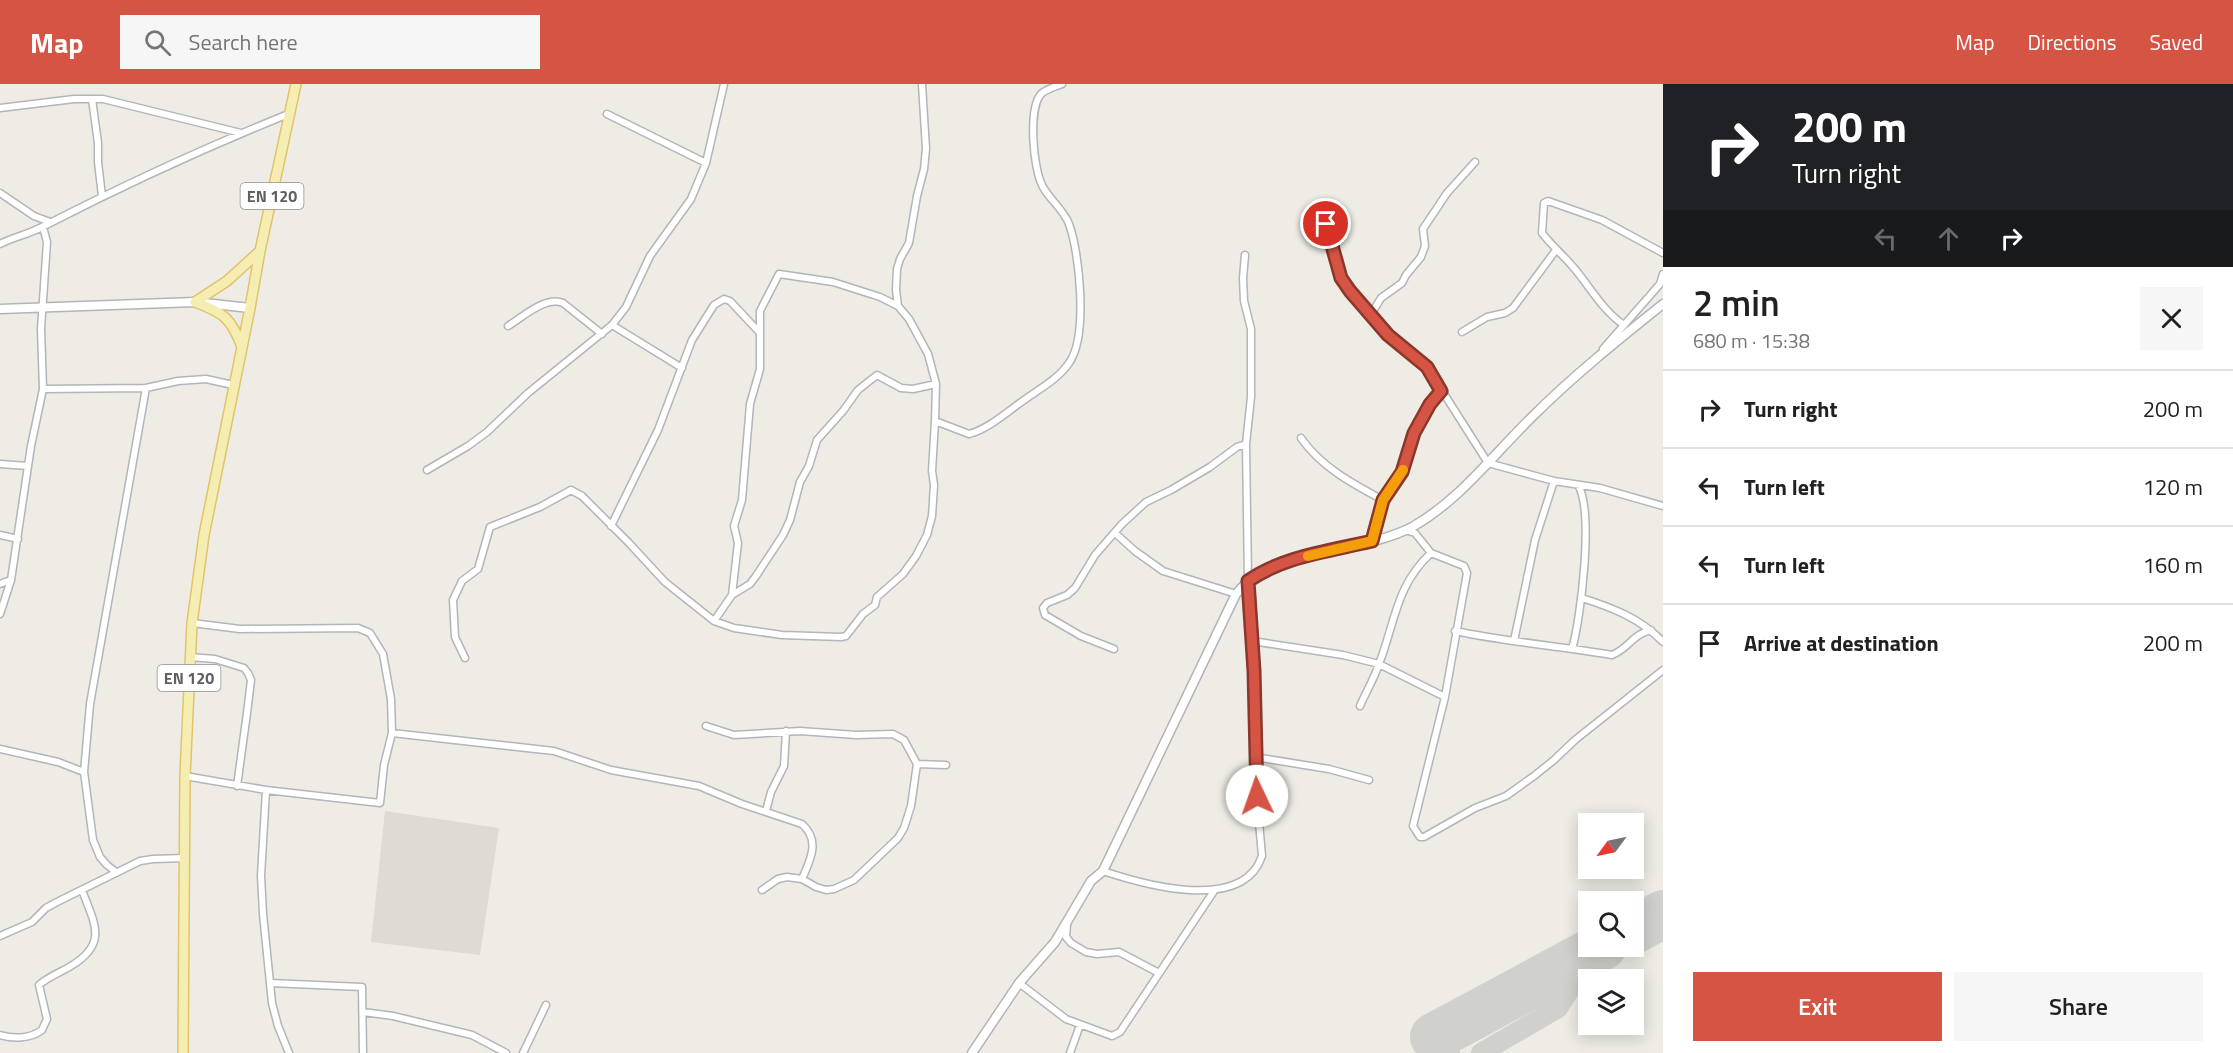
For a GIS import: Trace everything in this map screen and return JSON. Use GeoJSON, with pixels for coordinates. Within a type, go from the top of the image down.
{"type":"FeatureCollection","features":[{"type":"Feature","properties":{"kind":"main road","name":"EN 120"},"geometry":{"type":"LineString","coordinates":[[183,1053],[185,776],[192,622],[204,535],[260,251],[296,84]]}},
{"type":"Feature","properties":{"kind":"main road"},"geometry":{"type":"LineString","coordinates":[[195,303],[227,281],[260,251]]}},
{"type":"Feature","properties":{"kind":"main road"},"geometry":{"type":"LineString","coordinates":[[195,303],[228,318],[242,347]]}},
{"type":"Feature","properties":{"kind":"street"},"geometry":{"type":"LineString","coordinates":[[427,470],[487,432],[528,393],[602,334],[626,307],[650,256],[691,199],[706,163],[724,84]]}},
{"type":"Feature","properties":{"kind":"street"},"geometry":{"type":"LineString","coordinates":[[898,306],[897,269],[909,243],[924,169],[926,149],[922,84]]}},
{"type":"Feature","properties":{"kind":"street"},"geometry":{"type":"LineString","coordinates":[[935,421],[956,431],[969,434],[975,432],[1061,373],[1076,352],[1081,318],[1072,233],[1062,213],[1042,187],[1034,158],[1036,102],[1044,91],[1062,84]]}},
{"type":"Feature","properties":{"kind":"street"},"geometry":{"type":"LineString","coordinates":[[92,99],[102,196]]}},
{"type":"Feature","properties":{"kind":"street"},"geometry":{"type":"LineString","coordinates":[[0,108],[103,99],[241,133]]}},
{"type":"Feature","properties":{"kind":"street"},"geometry":{"type":"LineString","coordinates":[[0,244],[43,227],[102,196],[241,133],[291,113]]}},
{"type":"Feature","properties":{"kind":"street"},"geometry":{"type":"LineString","coordinates":[[607,114],[706,163]]}},
{"type":"Feature","properties":{"kind":"street"},"geometry":{"type":"LineString","coordinates":[[1370,316],[1381,298],[1402,283],[1420,257],[1425,246],[1423,229],[1447,194],[1475,162]]}},
{"type":"Feature","properties":{"kind":"street"},"geometry":{"type":"LineString","coordinates":[[0,194],[34,216],[50,222]]}},
{"type":"Feature","properties":{"kind":"street"},"geometry":{"type":"LineString","coordinates":[[1624,325],[1589,290],[1542,233],[1543,206],[1546,201],[1602,220],[1663,253]]}},
{"type":"Feature","properties":{"kind":"street"},"geometry":{"type":"LineString","coordinates":[[1326,224],[1341,278],[1370,316],[1395,341],[1427,367],[1488,463],[1554,481],[1599,488],[1663,506]]}},
{"type":"Feature","properties":{"kind":"street"},"geometry":{"type":"LineString","coordinates":[[0,614],[11,580],[28,466],[43,389],[41,329],[47,242],[43,227]]}},
{"type":"Feature","properties":{"kind":"street"},"geometry":{"type":"LineString","coordinates":[[1462,332],[1487,317],[1505,313],[1513,308],[1556,250]]}},
{"type":"Feature","properties":{"kind":"street"},"geometry":{"type":"LineString","coordinates":[[1103,871],[1147,883],[1214,891],[1240,883],[1247,878],[1260,863],[1262,856],[1255,777],[1252,641],[1248,581],[1246,444],[1251,397],[1251,329],[1244,301],[1245,255]]}},
{"type":"Feature","properties":{"kind":"street"},"geometry":{"type":"LineString","coordinates":[[465,658],[455,637],[453,600],[462,581],[478,569],[490,527],[540,507],[571,490],[579,493],[665,582],[714,621],[734,628],[782,635],[836,638],[846,636],[863,614],[875,605],[877,597],[903,574],[916,556],[927,535],[932,516],[936,384],[928,354],[909,319],[898,306],[832,282],[778,274],[760,311],[760,369],[750,404],[741,500],[734,526],[738,543],[732,595]]}},
{"type":"Feature","properties":{"kind":"street"},"geometry":{"type":"LineString","coordinates":[[1593,361],[1661,287],[1663,274]]}},
{"type":"Feature","properties":{"kind":"street"},"geometry":{"type":"LineString","coordinates":[[611,526],[658,430],[679,380],[692,340],[718,301],[724,299],[736,305],[761,333]]}},
{"type":"Feature","properties":{"kind":"street"},"geometry":{"type":"LineString","coordinates":[[508,326],[550,301],[558,301],[602,334]]}},
{"type":"Feature","properties":{"kind":"street"},"geometry":{"type":"LineString","coordinates":[[0,309],[195,303],[250,308]]}},
{"type":"Feature","properties":{"kind":"street"},"geometry":{"type":"LineString","coordinates":[[972,1053],[1019,983],[1055,942],[1091,881],[1103,871],[1236,594],[1248,581],[1268,569],[1405,530],[1443,505],[1533,416],[1593,361],[1663,304]]}},
{"type":"Feature","properties":{"kind":"street"},"geometry":{"type":"LineString","coordinates":[[612,325],[682,368]]}},
{"type":"Feature","properties":{"kind":"street"},"geometry":{"type":"LineString","coordinates":[[714,621],[732,595],[750,584],[783,535],[790,520],[800,482],[809,466],[817,440],[858,390],[877,375],[901,388],[913,389],[936,384]]}},
{"type":"Feature","properties":{"kind":"street"},"geometry":{"type":"LineString","coordinates":[[43,389],[146,388],[178,381],[206,379],[233,385]]}},
{"type":"Feature","properties":{"kind":"street"},"geometry":{"type":"LineString","coordinates":[[116,872],[100,857],[93,840],[84,772],[92,693],[146,388]]}},
{"type":"Feature","properties":{"kind":"street"},"geometry":{"type":"LineString","coordinates":[[1372,541],[1383,500],[1402,472],[1414,433],[1430,404],[1441,391]]}},
{"type":"Feature","properties":{"kind":"street"},"geometry":{"type":"LineString","coordinates":[[1301,438],[1306,446],[1345,480],[1383,500]]}},
{"type":"Feature","properties":{"kind":"street"},"geometry":{"type":"LineString","coordinates":[[1114,649],[1069,629],[1046,615],[1043,608],[1047,603],[1067,595],[1075,588],[1095,555],[1146,502],[1171,490],[1210,467],[1237,447],[1246,444]]}},
{"type":"Feature","properties":{"kind":"street"},"geometry":{"type":"LineString","coordinates":[[0,464],[28,466]]}},
{"type":"Feature","properties":{"kind":"street"},"geometry":{"type":"LineString","coordinates":[[1514,641],[1535,540],[1554,481]]}},
{"type":"Feature","properties":{"kind":"street"},"geometry":{"type":"LineString","coordinates":[[1572,649],[1582,598],[1586,546],[1584,497],[1578,485]]}},
{"type":"Feature","properties":{"kind":"street"},"geometry":{"type":"LineString","coordinates":[[1405,530],[1415,533],[1431,553],[1466,569],[1445,696],[1413,826],[1420,837],[1424,837],[1475,808],[1506,796],[1554,760],[1575,740],[1663,670]]}},
{"type":"Feature","properties":{"kind":"street"},"geometry":{"type":"LineString","coordinates":[[1114,533],[1163,571],[1236,594]]}},
{"type":"Feature","properties":{"kind":"street"},"geometry":{"type":"LineString","coordinates":[[0,535],[18,538]]}},
{"type":"Feature","properties":{"kind":"street"},"geometry":{"type":"LineString","coordinates":[[1360,706],[1379,664],[1401,593],[1412,573],[1431,553]]}},
{"type":"Feature","properties":{"kind":"street"},"geometry":{"type":"LineString","coordinates":[[0,584],[11,580]]}},
{"type":"Feature","properties":{"kind":"street"},"geometry":{"type":"LineString","coordinates":[[1582,598],[1628,615],[1651,630],[1663,642]]}},
{"type":"Feature","properties":{"kind":"street"},"geometry":{"type":"LineString","coordinates":[[185,776],[266,790],[380,802],[384,765],[392,732],[391,699],[383,654],[370,633],[358,628],[240,629],[192,622]]}},
{"type":"Feature","properties":{"kind":"street"},"geometry":{"type":"LineString","coordinates":[[1455,630],[1612,655],[1637,634],[1651,630]]}},
{"type":"Feature","properties":{"kind":"street"},"geometry":{"type":"LineString","coordinates":[[1252,641],[1343,655],[1379,664],[1445,696]]}},
{"type":"Feature","properties":{"kind":"street"},"geometry":{"type":"LineString","coordinates":[[190,657],[215,659],[244,668],[251,680],[237,786]]}},
{"type":"Feature","properties":{"kind":"street"},"geometry":{"type":"LineString","coordinates":[[706,726],[734,735],[786,731],[896,735],[904,740],[917,764],[911,806],[904,828],[894,842],[854,880],[826,890],[802,879],[786,877],[778,879],[762,890]]}},
{"type":"Feature","properties":{"kind":"street"},"geometry":{"type":"LineString","coordinates":[[766,811],[771,792],[784,766],[786,731]]}},
{"type":"Feature","properties":{"kind":"street"},"geometry":{"type":"LineString","coordinates":[[392,732],[554,751],[611,770],[699,786],[741,804],[802,824],[809,830],[814,848],[802,879]]}},
{"type":"Feature","properties":{"kind":"street"},"geometry":{"type":"LineString","coordinates":[[0,749],[58,762],[84,772]]}},
{"type":"Feature","properties":{"kind":"street"},"geometry":{"type":"LineString","coordinates":[[1255,757],[1329,769],[1369,780]]}},
{"type":"Feature","properties":{"kind":"street"},"geometry":{"type":"LineString","coordinates":[[917,764],[946,765]]}},
{"type":"Feature","properties":{"kind":"street"},"geometry":{"type":"LineString","coordinates":[[266,790],[261,876],[270,983],[278,1026],[289,1053]]}},
{"type":"Feature","properties":{"kind":"street"},"geometry":{"type":"LineString","coordinates":[[0,936],[32,922],[46,908],[140,861],[185,858]]}},
{"type":"Feature","properties":{"kind":"street"},"geometry":{"type":"LineString","coordinates":[[0,1035],[28,1036],[42,1030],[47,1019],[39,985],[75,964],[95,943],[96,928],[82,890]]}},
{"type":"Feature","properties":{"kind":"street"},"geometry":{"type":"LineString","coordinates":[[1019,983],[1066,1019],[1112,1036],[1120,1032],[1214,891]]}},
{"type":"Feature","properties":{"kind":"street"},"geometry":{"type":"LineString","coordinates":[[1071,915],[1066,928],[1066,936],[1071,943],[1091,953],[1119,952],[1159,973]]}},
{"type":"Feature","properties":{"kind":"street"},"geometry":{"type":"LineString","coordinates":[[270,983],[362,987],[363,1053]]}},
{"type":"Feature","properties":{"kind":"street"},"geometry":{"type":"LineString","coordinates":[[523,1053],[546,1005]]}},
{"type":"Feature","properties":{"kind":"street"},"geometry":{"type":"LineString","coordinates":[[363,1012],[393,1016],[472,1035],[506,1053]]}},
{"type":"Feature","properties":{"kind":"street"},"geometry":{"type":"LineString","coordinates":[[1070,1053],[1080,1025]]}},
{"type":"Feature","properties":{"kind":"shaded area"},"geometry":{"type":"Polygon","coordinates":[[[385,811],[499,828],[480,955],[371,942],[385,811]]]}},
{"type":"Feature","properties":{"kind":"taxiway"},"geometry":{"type":"LineString","coordinates":[[1481,1053],[1558,1008],[1591,957]]}},
{"type":"Feature","properties":{"kind":"taxiway"},"geometry":{"type":"LineString","coordinates":[[1443,1033],[1450,1053]]}},
{"type":"Feature","properties":{"kind":"runway"},"geometry":{"type":"LineString","coordinates":[[1644,924],[1663,914]]}},
{"type":"Feature","properties":{"kind":"runway"},"geometry":{"type":"LineString","coordinates":[[1434,1037],[1583,957]]}},
{"type":"Feature","properties":{"kind":"slow traffic"},"geometry":{"type":"LineString","coordinates":[[1308,556],[1372,541],[1383,500],[1403,470]]}},
{"type":"Feature","properties":{"kind":"route"},"geometry":{"type":"LineString","coordinates":[[1257,796],[1254,671],[1248,581],[1268,569],[1294,560],[1372,541],[1383,500],[1402,472],[1414,433],[1430,404],[1441,391],[1427,367],[1388,335],[1370,316],[1341,278],[1326,224]]}}]}
